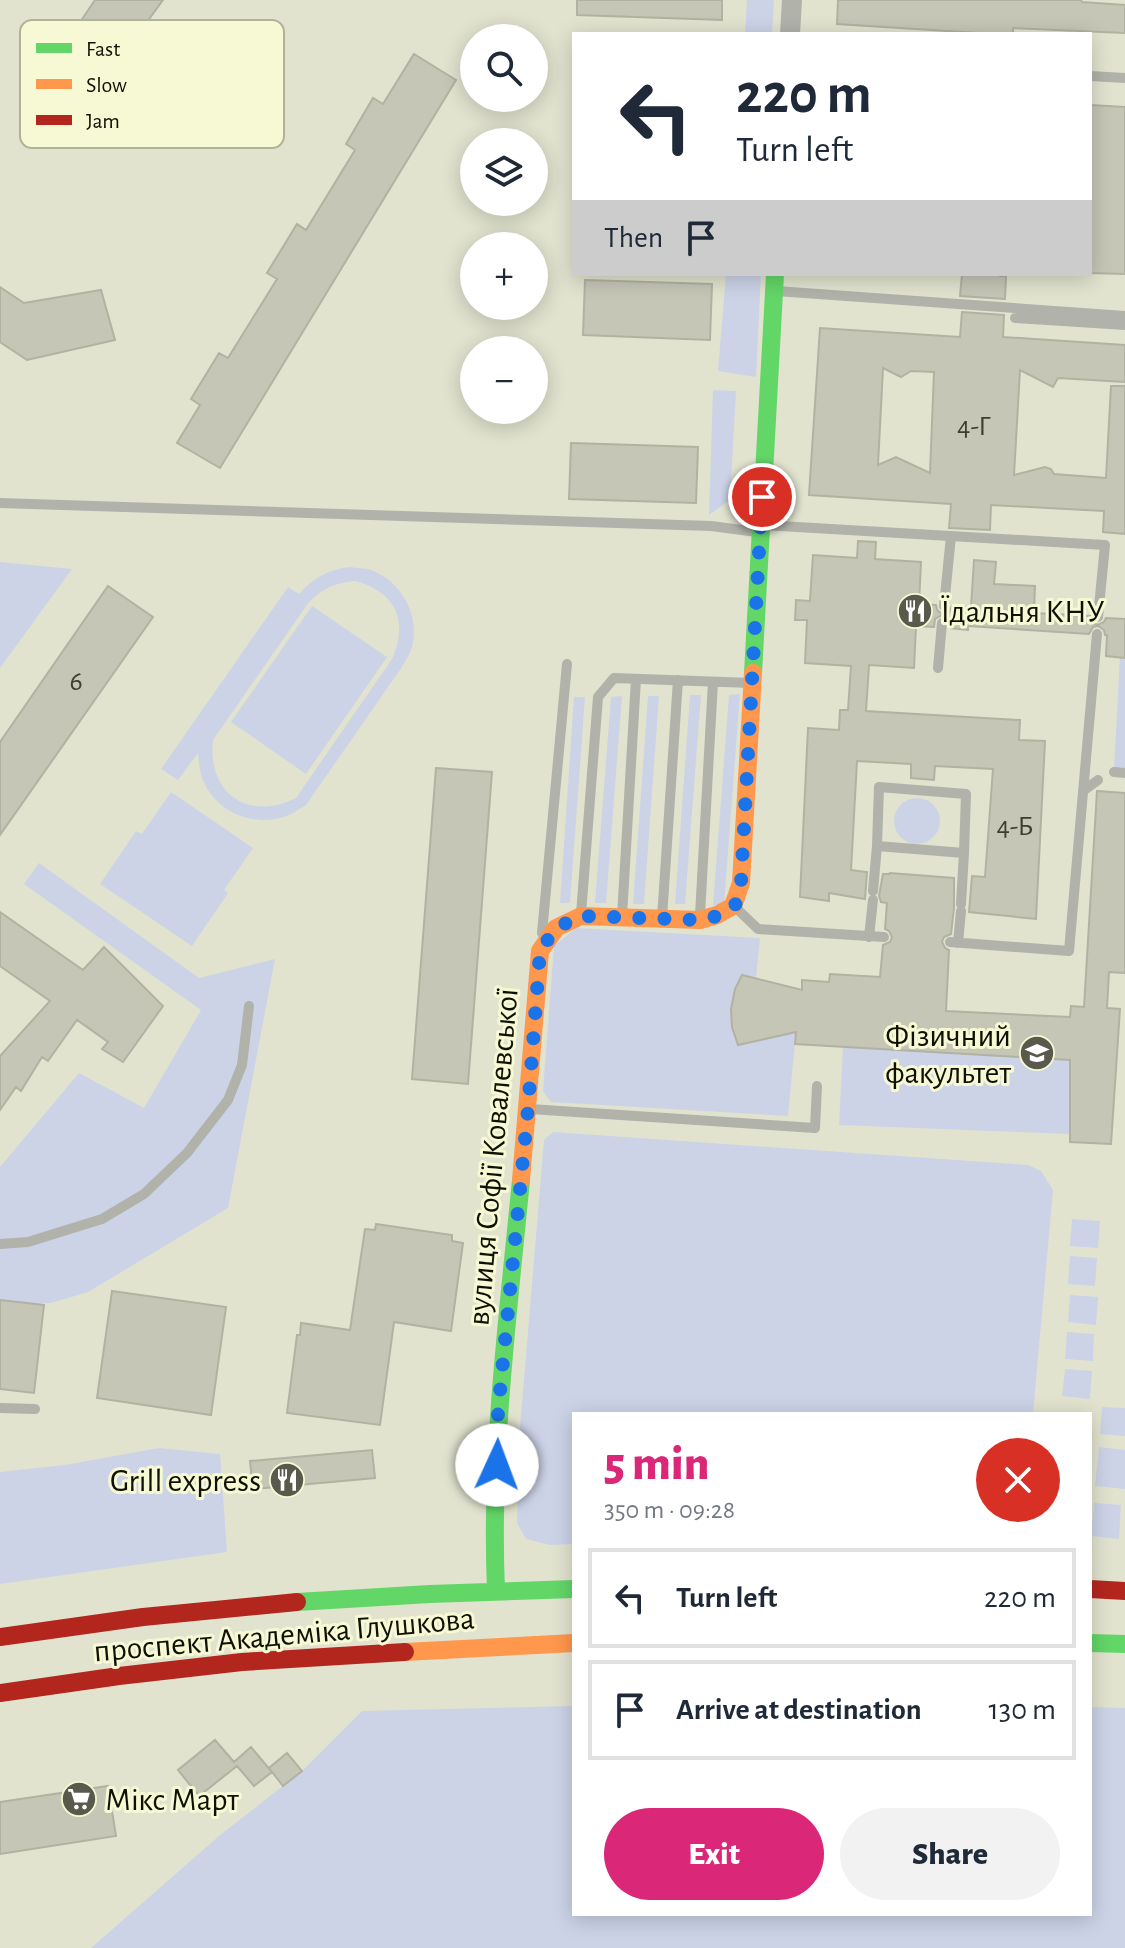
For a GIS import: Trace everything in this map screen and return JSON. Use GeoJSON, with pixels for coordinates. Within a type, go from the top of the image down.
{"type":"FeatureCollection","features":[{"type":"Feature","properties":{"kind":"main road"},"geometry":{"type":"LineString","coordinates":[[581,916],[700,920],[718,916],[735,906],[741,883],[775,282]]}},
{"type":"Feature","properties":{"kind":"main road","name":"вулиця Софії Ковалевської"},"geometry":{"type":"LineString","coordinates":[[496,1590],[494,1546],[498,1412],[540,951],[556,928],[581,916]]}},
{"type":"Feature","properties":{"kind":"main road","name":"проспект Академіка Глушкова"},"geometry":{"type":"LineString","coordinates":[[0,1637],[68,1626],[238,1607],[496,1590],[572,1589]]}},
{"type":"Feature","properties":{"kind":"main road"},"geometry":{"type":"LineString","coordinates":[[1092,1589],[1125,1591]]}},
{"type":"Feature","properties":{"kind":"main road","name":"проспект Академіка Глушкова"},"geometry":{"type":"LineString","coordinates":[[0,1693],[242,1662],[572,1643]]}},
{"type":"Feature","properties":{"kind":"main road"},"geometry":{"type":"LineString","coordinates":[[1092,1643],[1125,1644]]}},
{"type":"Feature","properties":{"kind":"street"},"geometry":{"type":"LineString","coordinates":[[790,32],[792,0]]}},
{"type":"Feature","properties":{"kind":"lane"},"geometry":{"type":"LineString","coordinates":[[1092,76],[1125,78]]}},
{"type":"Feature","properties":{"kind":"lane"},"geometry":{"type":"LineString","coordinates":[[775,282],[1125,316]]}},
{"type":"Feature","properties":{"kind":"lane"},"geometry":{"type":"LineString","coordinates":[[1015,318],[1125,325]]}},
{"type":"Feature","properties":{"kind":"lane"},"geometry":{"type":"LineString","coordinates":[[0,503],[711,526],[1105,545],[1098,617]]}},
{"type":"Feature","properties":{"kind":"lane"},"geometry":{"type":"LineString","coordinates":[[944,606],[951,536]]}},
{"type":"Feature","properties":{"kind":"lane"},"geometry":{"type":"LineString","coordinates":[[938,668],[942,623]]}},
{"type":"Feature","properties":{"kind":"lane"},"geometry":{"type":"LineString","coordinates":[[869,937],[879,787],[966,794],[961,907],[954,943],[1069,951],[1097,634]]}},
{"type":"Feature","properties":{"kind":"lane"},"geometry":{"type":"LineString","coordinates":[[540,951],[567,664]]}},
{"type":"Feature","properties":{"kind":"lane"},"geometry":{"type":"LineString","coordinates":[[581,916],[598,697],[614,678],[751,683]]}},
{"type":"Feature","properties":{"kind":"lane"},"geometry":{"type":"LineString","coordinates":[[622,918],[636,679]]}},
{"type":"Feature","properties":{"kind":"lane"},"geometry":{"type":"LineString","coordinates":[[662,918],[678,680]]}},
{"type":"Feature","properties":{"kind":"lane"},"geometry":{"type":"LineString","coordinates":[[700,920],[713,682]]}},
{"type":"Feature","properties":{"kind":"lane"},"geometry":{"type":"LineString","coordinates":[[1083,791],[1098,780]]}},
{"type":"Feature","properties":{"kind":"lane"},"geometry":{"type":"LineString","coordinates":[[877,846],[964,853]]}},
{"type":"Feature","properties":{"kind":"lane"},"geometry":{"type":"LineString","coordinates":[[735,906],[758,929],[884,937]]}},
{"type":"Feature","properties":{"kind":"lane"},"geometry":{"type":"LineString","coordinates":[[0,1244],[28,1242],[102,1219],[144,1194],[187,1153],[228,1100],[242,1065],[249,1006]]}},
{"type":"Feature","properties":{"kind":"lane"},"geometry":{"type":"LineString","coordinates":[[528,1109],[815,1128],[817,1086]]}},
{"type":"Feature","properties":{"kind":"lane"},"geometry":{"type":"LineString","coordinates":[[0,1408],[35,1409]]}},
{"type":"Feature","properties":{"kind":"shaded area"},"geometry":{"type":"Polygon","coordinates":[[[747,0],[774,0],[772,32],[745,32],[747,0]]]}},
{"type":"Feature","properties":{"kind":"shaded area"},"geometry":{"type":"Polygon","coordinates":[[[726,276],[761,276],[756,377],[718,371],[726,276]]]}},
{"type":"Feature","properties":{"kind":"shaded area"},"geometry":{"type":"Polygon","coordinates":[[[713,390],[736,391],[730,500],[709,515],[713,390]]]}},
{"type":"Feature","properties":{"kind":"shaded area"},"geometry":{"type":"Polygon","coordinates":[[[0,562],[72,569],[0,668],[0,562]]]}},
{"type":"Feature","properties":{"kind":"shaded area"},"geometry":{"type":"Polygon","coordinates":[[[349,567],[380,574],[399,590],[411,613],[414,637],[402,667],[306,805],[271,820],[247,818],[225,807],[208,790],[201,775],[198,753],[178,780],[161,769],[288,587],[299,594],[321,576],[349,567]],[[355,581],[341,583],[309,602],[213,740],[217,775],[234,798],[262,807],[296,798],[392,659],[399,621],[389,600],[369,586],[355,581]]]}},
{"type":"Feature","properties":{"kind":"shaded area"},"geometry":{"type":"Polygon","coordinates":[[[312,606],[387,657],[306,774],[231,722],[312,606]]]}},
{"type":"Feature","properties":{"kind":"shaded area"},"geometry":{"type":"Polygon","coordinates":[[[1120,657],[1125,658],[1125,768],[1114,768],[1120,657]]]}},
{"type":"Feature","properties":{"kind":"shaded area"},"geometry":{"type":"Polygon","coordinates":[[[740,694],[724,905],[713,905],[729,695],[740,694]]]}},
{"type":"Feature","properties":{"kind":"shaded area"},"geometry":{"type":"Polygon","coordinates":[[[690,695],[701,695],[685,904],[675,904],[690,695]]]}},
{"type":"Feature","properties":{"kind":"shaded area"},"geometry":{"type":"Polygon","coordinates":[[[622,696],[606,903],[595,903],[611,697],[622,696]]]}},
{"type":"Feature","properties":{"kind":"shaded area"},"geometry":{"type":"Polygon","coordinates":[[[648,696],[659,696],[644,904],[633,904],[648,696]]]}},
{"type":"Feature","properties":{"kind":"shaded area"},"geometry":{"type":"Polygon","coordinates":[[[574,697],[585,697],[570,903],[560,903],[574,697]]]}},
{"type":"Feature","properties":{"kind":"shaded area"},"geometry":{"type":"Polygon","coordinates":[[[171,792],[253,848],[224,890],[228,893],[192,946],[100,884],[136,831],[142,834],[171,792]]]}},
{"type":"Feature","properties":{"kind":"shaded area"},"geometry":{"type":"Polygon","coordinates":[[[917,798],[934,804],[940,821],[934,838],[917,844],[900,838],[894,821],[900,804],[917,798]]]}},
{"type":"Feature","properties":{"kind":"shaded area"},"geometry":{"type":"Polygon","coordinates":[[[39,863],[199,978],[275,959],[228,1208],[88,1292],[51,1303],[0,1303],[0,1167],[79,1073],[144,1108],[201,1010],[24,884],[39,863]]]}},
{"type":"Feature","properties":{"kind":"shaded area"},"geometry":{"type":"Polygon","coordinates":[[[576,928],[760,938],[756,978],[742,975],[734,993],[731,1018],[739,1045],[796,1032],[788,1116],[551,1102],[543,1091],[554,946],[576,928]]]}},
{"type":"Feature","properties":{"kind":"shaded area"},"geometry":{"type":"Polygon","coordinates":[[[843,1047],[1070,1060],[1070,1134],[839,1125],[843,1047]]]}},
{"type":"Feature","properties":{"kind":"shaded area"},"geometry":{"type":"Polygon","coordinates":[[[553,1132],[1028,1165],[1041,1171],[1053,1190],[1033,1412],[572,1412],[572,1544],[550,1545],[526,1539],[517,1523],[520,1427],[544,1140],[553,1132]]]}},
{"type":"Feature","properties":{"kind":"shaded area"},"geometry":{"type":"Polygon","coordinates":[[[1072,1219],[1100,1221],[1098,1248],[1070,1246],[1072,1219]]]}},
{"type":"Feature","properties":{"kind":"shaded area"},"geometry":{"type":"Polygon","coordinates":[[[1070,1256],[1097,1258],[1095,1286],[1068,1284],[1070,1256]]]}},
{"type":"Feature","properties":{"kind":"shaded area"},"geometry":{"type":"Polygon","coordinates":[[[1070,1295],[1098,1297],[1096,1325],[1068,1322],[1070,1295]]]}},
{"type":"Feature","properties":{"kind":"shaded area"},"geometry":{"type":"Polygon","coordinates":[[[1067,1332],[1094,1334],[1093,1361],[1065,1359],[1067,1332]]]}},
{"type":"Feature","properties":{"kind":"shaded area"},"geometry":{"type":"Polygon","coordinates":[[[1065,1369],[1092,1371],[1090,1399],[1062,1396],[1065,1369]]]}},
{"type":"Feature","properties":{"kind":"shaded area"},"geometry":{"type":"Polygon","coordinates":[[[1102,1407],[1125,1408],[1125,1436],[1100,1434],[1102,1407]]]}},
{"type":"Feature","properties":{"kind":"shaded area"},"geometry":{"type":"Polygon","coordinates":[[[1099,1447],[1125,1450],[1125,1489],[1095,1486],[1099,1447]]]}},
{"type":"Feature","properties":{"kind":"shaded area"},"geometry":{"type":"Polygon","coordinates":[[[159,1448],[220,1454],[227,1552],[0,1584],[0,1472],[65,1465],[159,1448]]]}},
{"type":"Feature","properties":{"kind":"shaded area"},"geometry":{"type":"Polygon","coordinates":[[[1094,1503],[1121,1505],[1119,1539],[1092,1536],[1094,1503]]]}},
{"type":"Feature","properties":{"kind":"shaded area"},"geometry":{"type":"Polygon","coordinates":[[[572,1706],[572,1916],[1092,1916],[1092,1707],[1125,1708],[1125,1948],[91,1948],[219,1836],[302,1771],[362,1711],[572,1706]]]}},
{"type":"Feature","properties":{"kind":"building"},"geometry":{"type":"Polygon","coordinates":[[[95,0],[163,0],[148,20],[82,20],[95,0]]]}},
{"type":"Feature","properties":{"kind":"building"},"geometry":{"type":"Polygon","coordinates":[[[577,0],[722,0],[722,20],[577,15],[577,0]]]}},
{"type":"Feature","properties":{"kind":"building"},"geometry":{"type":"Polygon","coordinates":[[[838,0],[1081,0],[1125,5],[1125,33],[1013,28],[1013,32],[962,32],[837,24],[838,0]]]}},
{"type":"Feature","properties":{"kind":"building"},"geometry":{"type":"Polygon","coordinates":[[[414,54],[456,80],[220,468],[177,443],[200,405],[191,399],[219,353],[228,358],[277,279],[267,273],[297,224],[306,230],[355,150],[346,144],[373,98],[383,104],[414,54]]]}},
{"type":"Feature","properties":{"kind":"building"},"geometry":{"type":"Polygon","coordinates":[[[1092,105],[1125,107],[1125,274],[1092,273],[1092,105]]]}},
{"type":"Feature","properties":{"kind":"building"},"geometry":{"type":"Polygon","coordinates":[[[962,276],[1006,276],[1005,299],[960,296],[962,276]]]}},
{"type":"Feature","properties":{"kind":"building"},"geometry":{"type":"Polygon","coordinates":[[[585,280],[712,284],[710,340],[583,335],[585,280]]]}},
{"type":"Feature","properties":{"kind":"building"},"geometry":{"type":"Polygon","coordinates":[[[0,287],[24,303],[101,290],[115,340],[27,360],[0,342],[0,287]]]}},
{"type":"Feature","properties":{"kind":"building"},"geometry":{"type":"Polygon","coordinates":[[[962,312],[1004,315],[1003,337],[1125,345],[1125,382],[1058,378],[1053,387],[1020,370],[1014,475],[1045,467],[1054,474],[1106,478],[1111,386],[1125,386],[1125,534],[1103,532],[1104,511],[991,505],[990,530],[949,528],[951,504],[809,495],[820,328],[960,337],[962,312]],[[883,368],[878,465],[896,457],[930,473],[934,372],[911,371],[901,377],[883,368]]]}},
{"type":"Feature","properties":{"kind":"building"},"geometry":{"type":"Polygon","coordinates":[[[571,443],[698,447],[696,503],[569,499],[571,443]]]}},
{"type":"Feature","properties":{"kind":"building"},"geometry":{"type":"Polygon","coordinates":[[[858,541],[876,542],[875,559],[921,562],[919,604],[936,605],[942,614],[948,613],[952,606],[971,607],[974,560],[996,562],[994,584],[1035,586],[1034,613],[1090,616],[1093,623],[1098,625],[1106,618],[1125,619],[1125,658],[1106,656],[1107,635],[1098,626],[1093,627],[1089,634],[968,626],[968,630],[950,628],[949,619],[942,615],[935,619],[934,627],[916,626],[914,668],[869,665],[866,711],[1020,720],[1019,740],[1045,741],[1036,919],[969,912],[972,876],[985,877],[993,769],[935,766],[934,780],[911,778],[911,764],[857,761],[851,870],[867,872],[865,899],[829,893],[829,901],[800,897],[808,728],[839,730],[840,710],[848,710],[851,666],[805,663],[807,620],[795,620],[796,600],[810,601],[813,555],[857,558],[858,541]]]}},
{"type":"Feature","properties":{"kind":"building"},"geometry":{"type":"Polygon","coordinates":[[[108,586],[153,617],[0,835],[0,742],[108,586]]]}},
{"type":"Feature","properties":{"kind":"building"},"geometry":{"type":"Polygon","coordinates":[[[436,768],[492,772],[468,1084],[412,1079],[436,768]]]}},
{"type":"Feature","properties":{"kind":"building"},"geometry":{"type":"Polygon","coordinates":[[[1097,791],[1125,793],[1125,973],[1109,972],[1107,1008],[1120,1009],[1111,1144],[1070,1142],[1070,1060],[795,1044],[796,1032],[738,1045],[732,1027],[731,1009],[742,975],[802,990],[802,980],[829,982],[830,974],[880,977],[883,945],[890,942],[892,937],[885,929],[887,903],[881,902],[879,896],[883,874],[890,873],[954,878],[951,934],[944,937],[942,942],[949,950],[946,1011],[1070,1017],[1071,1006],[1084,1007],[1097,791]]]}},
{"type":"Feature","properties":{"kind":"building"},"geometry":{"type":"Polygon","coordinates":[[[0,912],[83,970],[104,947],[163,1006],[123,1062],[102,1049],[108,1042],[77,1020],[48,1061],[42,1057],[21,1091],[16,1087],[0,1110],[0,1056],[50,1001],[0,966],[0,912]]]}},
{"type":"Feature","properties":{"kind":"building"},"geometry":{"type":"Polygon","coordinates":[[[376,1224],[452,1235],[452,1241],[463,1243],[451,1331],[394,1322],[380,1425],[287,1413],[301,1323],[350,1330],[365,1229],[375,1230],[376,1224]]]}},
{"type":"Feature","properties":{"kind":"building"},"geometry":{"type":"Polygon","coordinates":[[[112,1291],[226,1307],[211,1415],[97,1398],[112,1291]]]}},
{"type":"Feature","properties":{"kind":"building"},"geometry":{"type":"Polygon","coordinates":[[[0,1300],[44,1305],[34,1393],[0,1389],[0,1300]]]}},
{"type":"Feature","properties":{"kind":"building"},"geometry":{"type":"Polygon","coordinates":[[[372,1450],[375,1478],[253,1489],[250,1461],[372,1450]]]}},
{"type":"Feature","properties":{"kind":"building"},"geometry":{"type":"Polygon","coordinates":[[[215,1740],[234,1762],[251,1747],[272,1772],[254,1786],[237,1766],[199,1796],[178,1770],[215,1740]]]}},
{"type":"Feature","properties":{"kind":"building"},"geometry":{"type":"Polygon","coordinates":[[[287,1753],[302,1771],[283,1786],[269,1768],[287,1753]]]}},
{"type":"Feature","properties":{"kind":"building"},"geometry":{"type":"Polygon","coordinates":[[[108,1786],[116,1836],[0,1854],[0,1802],[108,1786]]]}},
{"type":"Feature","properties":{"kind":"traffic: fast"},"geometry":{"type":"LineString","coordinates":[[753,673],[775,276]]}},
{"type":"Feature","properties":{"kind":"traffic: fast"},"geometry":{"type":"LineString","coordinates":[[496,1590],[498,1436],[521,1180]]}},
{"type":"Feature","properties":{"kind":"traffic: fast"},"geometry":{"type":"LineString","coordinates":[[297,1602],[572,1589]]}},
{"type":"Feature","properties":{"kind":"traffic: fast"},"geometry":{"type":"LineString","coordinates":[[1092,1643],[1125,1644]]}},
{"type":"Feature","properties":{"kind":"traffic: slow"},"geometry":{"type":"LineString","coordinates":[[521,1180],[540,951],[556,928],[581,916],[700,920],[733,906],[741,883],[753,673]]}},
{"type":"Feature","properties":{"kind":"traffic: slow"},"geometry":{"type":"LineString","coordinates":[[405,1652],[572,1643]]}},
{"type":"Feature","properties":{"kind":"traffic: jam"},"geometry":{"type":"LineString","coordinates":[[1092,1589],[1125,1591]]}},
{"type":"Feature","properties":{"kind":"traffic: jam"},"geometry":{"type":"LineString","coordinates":[[0,1637],[143,1617],[297,1602]]}},
{"type":"Feature","properties":{"kind":"traffic: jam"},"geometry":{"type":"LineString","coordinates":[[0,1693],[242,1662],[405,1652]]}},
{"type":"Feature","properties":{"kind":"place","name":"Їдальня КНУ"},"geometry":{"type":"Point","coordinates":[915,611]}},
{"type":"Feature","properties":{"kind":"place","name":"Фізичний факультет"},"geometry":{"type":"Point","coordinates":[1037,1053]}},
{"type":"Feature","properties":{"kind":"place","name":"Grill express"},"geometry":{"type":"Point","coordinates":[287,1480]}},
{"type":"Feature","properties":{"kind":"place","name":"Мікс Март"},"geometry":{"type":"Point","coordinates":[79,1799]}},
{"type":"Feature","properties":{"kind":"route"},"geometry":{"type":"LineString","coordinates":[[497,1465],[498,1412],[540,951],[556,928],[581,916],[700,920],[718,916],[735,906],[741,883],[762,497]]}}]}
